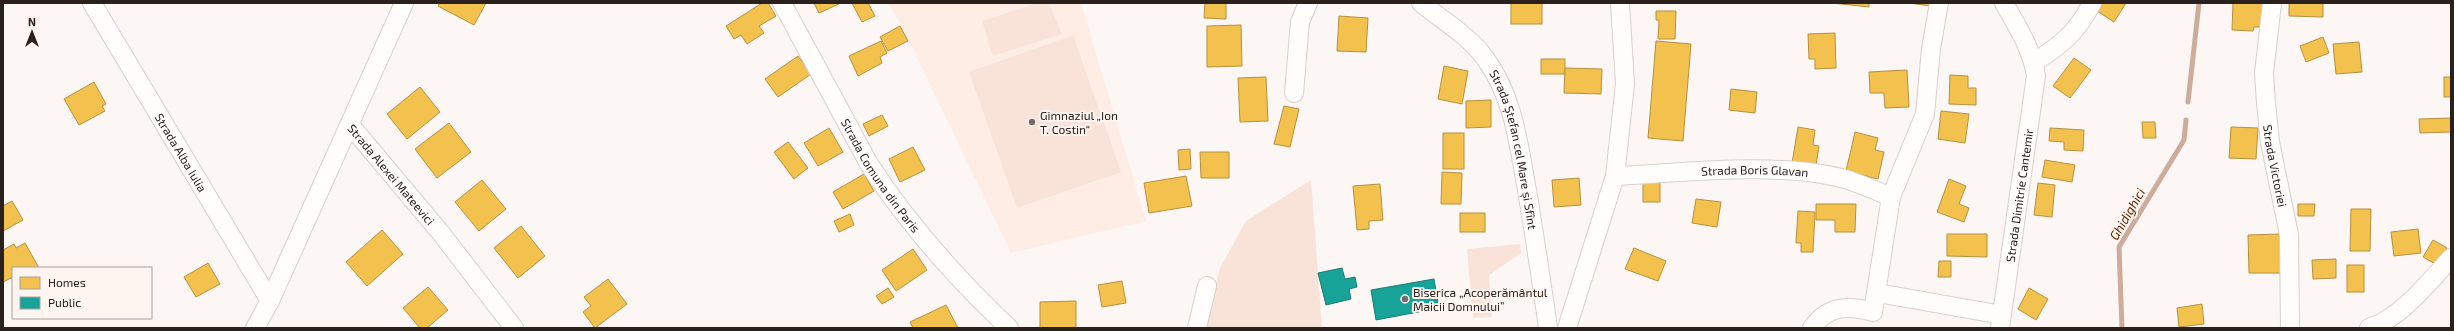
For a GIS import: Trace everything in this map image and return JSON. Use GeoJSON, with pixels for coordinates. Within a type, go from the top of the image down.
{"type":"FeatureCollection","features":[{"type":"Feature","properties":{"kind":"street","name":"Strada Alba Iulia"},"geometry":{"type":"LineString","coordinates":[[92,3],[270,301]]}},
{"type":"Feature","properties":{"kind":"street","name":"Strada Alexei Mateevici"},"geometry":{"type":"LineString","coordinates":[[404,3],[351,126],[440,232],[514,328]]}},
{"type":"Feature","properties":{"kind":"street","name":"Strada Comuna din Paris"},"geometry":{"type":"LineString","coordinates":[[782,3],[866,158],[884,186],[923,237],[1009,328]]}},
{"type":"Feature","properties":{"kind":"street"},"geometry":{"type":"LineString","coordinates":[[1294,93],[1300,22],[1308,3]]}},
{"type":"Feature","properties":{"kind":"street","name":"Strada Ștefan cel Mare și Sfînt"},"geometry":{"type":"LineString","coordinates":[[1421,3],[1471,43],[1485,58],[1500,82],[1510,107],[1521,152],[1548,328]]}},
{"type":"Feature","properties":{"kind":"street"},"geometry":{"type":"LineString","coordinates":[[1567,328],[1615,176],[1625,84],[1620,3]]}},
{"type":"Feature","properties":{"kind":"street"},"geometry":{"type":"LineString","coordinates":[[1812,328],[1820,318],[1842,306],[1856,307],[1874,320],[1884,233],[1891,197],[1925,114],[1931,49],[1939,3]]}},
{"type":"Feature","properties":{"kind":"street","name":"Strada Dimitrie Cantemir"},"geometry":{"type":"LineString","coordinates":[[2001,321],[2036,76],[2034,62],[2004,3]]}},
{"type":"Feature","properties":{"kind":"street"},"geometry":{"type":"LineString","coordinates":[[2034,62],[2060,47],[2074,32],[2092,3]]}},
{"type":"Feature","properties":{"kind":"street","name":"Strada Victoriei"},"geometry":{"type":"LineString","coordinates":[[2272,3],[2264,73],[2270,142],[2289,235],[2290,328]]}},
{"type":"Feature","properties":{"kind":"street"},"geometry":{"type":"LineString","coordinates":[[255,328],[270,301],[351,126]]}},
{"type":"Feature","properties":{"kind":"street","name":"Strada Boris Glavan"},"geometry":{"type":"LineString","coordinates":[[1615,176],[1748,171],[1800,171],[1837,177],[1891,197]]}},
{"type":"Feature","properties":{"kind":"street"},"geometry":{"type":"LineString","coordinates":[[2369,328],[2377,326],[2401,309],[2451,258]]}},
{"type":"Feature","properties":{"kind":"street"},"geometry":{"type":"LineString","coordinates":[[1197,328],[1207,286]]}},
{"type":"Feature","properties":{"kind":"street"},"geometry":{"type":"LineString","coordinates":[[1878,293],[2001,321]]}},
{"type":"Feature","properties":{"kind":"shaded area","name":"Gimnaziul „Ion T. Costin“"},"geometry":{"type":"Polygon","coordinates":[[[887,3],[1081,3],[1146,221],[1011,253],[901,24],[887,3]]]}},
{"type":"Feature","properties":{"kind":"shaded area"},"geometry":{"type":"Polygon","coordinates":[[[1037,3],[1049,3],[1062,34],[993,56],[982,21],[1037,3]]]}},
{"type":"Feature","properties":{"kind":"shaded area"},"geometry":{"type":"Polygon","coordinates":[[[1073,35],[1121,172],[1017,208],[969,72],[1073,35]]]}},
{"type":"Feature","properties":{"kind":"shaded area"},"geometry":{"type":"Polygon","coordinates":[[[1311,180],[1322,328],[1204,328],[1220,268],[1246,221],[1311,180]]]}},
{"type":"Feature","properties":{"kind":"shaded area"},"geometry":{"type":"Polygon","coordinates":[[[1520,244],[1521,253],[1489,275],[1492,317],[1473,318],[1467,249],[1520,244]]]}},
{"type":"Feature","properties":{"kind":"building: Homes"},"geometry":{"type":"Polygon","coordinates":[[[440,3],[486,3],[474,25],[438,6],[440,3]]]}},
{"type":"Feature","properties":{"kind":"building: Homes"},"geometry":{"type":"Polygon","coordinates":[[[762,3],[768,3],[776,16],[759,26],[764,33],[747,44],[741,35],[734,39],[726,26],[762,3]]]}},
{"type":"Feature","properties":{"kind":"building: Homes"},"geometry":{"type":"Polygon","coordinates":[[[814,3],[841,3],[819,13],[814,3]]]}},
{"type":"Feature","properties":{"kind":"building: Homes"},"geometry":{"type":"Polygon","coordinates":[[[852,3],[868,3],[875,16],[862,22],[852,3]]]}},
{"type":"Feature","properties":{"kind":"building: Homes"},"geometry":{"type":"Polygon","coordinates":[[[1205,3],[1226,3],[1226,19],[1204,18],[1205,3]]]}},
{"type":"Feature","properties":{"kind":"building: Homes"},"geometry":{"type":"Polygon","coordinates":[[[1511,3],[1542,3],[1542,24],[1511,24],[1511,3]]]}},
{"type":"Feature","properties":{"kind":"building: Homes"},"geometry":{"type":"Polygon","coordinates":[[[1832,3],[1869,3],[1869,7],[1832,3]]]}},
{"type":"Feature","properties":{"kind":"building: Homes"},"geometry":{"type":"Polygon","coordinates":[[[1909,3],[1931,3],[1930,6],[1909,3]]]}},
{"type":"Feature","properties":{"kind":"building: Homes"},"geometry":{"type":"Polygon","coordinates":[[[2097,3],[2126,3],[2114,22],[2094,9],[2097,3]]]}},
{"type":"Feature","properties":{"kind":"building: Homes"},"geometry":{"type":"Polygon","coordinates":[[[2233,3],[2264,3],[2263,27],[2254,27],[2253,31],[2232,30],[2233,3]]]}},
{"type":"Feature","properties":{"kind":"building: Homes"},"geometry":{"type":"Polygon","coordinates":[[[2289,3],[2323,3],[2323,17],[2289,16],[2289,3]]]}},
{"type":"Feature","properties":{"kind":"building: Homes"},"geometry":{"type":"Polygon","coordinates":[[[1656,11],[1676,11],[1675,39],[1658,39],[1659,20],[1656,20],[1656,11]]]}},
{"type":"Feature","properties":{"kind":"building: Homes"},"geometry":{"type":"Polygon","coordinates":[[[1339,16],[1368,18],[1366,52],[1337,51],[1339,16]]]}},
{"type":"Feature","properties":{"kind":"building: Homes"},"geometry":{"type":"Polygon","coordinates":[[[1241,25],[1242,66],[1207,67],[1207,26],[1241,25]]]}},
{"type":"Feature","properties":{"kind":"building: Homes"},"geometry":{"type":"Polygon","coordinates":[[[900,26],[908,41],[888,51],[880,37],[900,26]]]}},
{"type":"Feature","properties":{"kind":"building: Homes"},"geometry":{"type":"Polygon","coordinates":[[[1835,33],[1836,68],[1815,69],[1815,59],[1809,59],[1808,34],[1835,33]]]}},
{"type":"Feature","properties":{"kind":"building: Homes"},"geometry":{"type":"Polygon","coordinates":[[[2323,37],[2329,53],[2306,62],[2300,46],[2323,37]]]}},
{"type":"Feature","properties":{"kind":"building: Homes"},"geometry":{"type":"Polygon","coordinates":[[[881,41],[887,53],[880,57],[882,63],[858,76],[849,56],[881,41]]]}},
{"type":"Feature","properties":{"kind":"building: Homes"},"geometry":{"type":"Polygon","coordinates":[[[1656,41],[1691,44],[1683,141],[1648,138],[1656,41]]]}},
{"type":"Feature","properties":{"kind":"building: Homes"},"geometry":{"type":"Polygon","coordinates":[[[2359,42],[2362,72],[2336,74],[2333,44],[2359,42]]]}},
{"type":"Feature","properties":{"kind":"building: Homes"},"geometry":{"type":"Polygon","coordinates":[[[798,56],[811,74],[778,97],[765,79],[798,56]]]}},
{"type":"Feature","properties":{"kind":"building: Homes"},"geometry":{"type":"Polygon","coordinates":[[[2074,58],[2091,70],[2070,98],[2053,86],[2074,58]]]}},
{"type":"Feature","properties":{"kind":"building: Homes"},"geometry":{"type":"Polygon","coordinates":[[[1541,59],[1565,59],[1565,74],[1541,74],[1541,59]]]}},
{"type":"Feature","properties":{"kind":"building: Homes"},"geometry":{"type":"Polygon","coordinates":[[[1444,66],[1468,71],[1462,104],[1438,99],[1444,66]]]}},
{"type":"Feature","properties":{"kind":"building: Homes"},"geometry":{"type":"Polygon","coordinates":[[[1565,68],[1602,69],[1601,94],[1564,93],[1565,68]]]}},
{"type":"Feature","properties":{"kind":"building: Homes"},"geometry":{"type":"Polygon","coordinates":[[[1907,70],[1909,107],[1885,108],[1884,93],[1870,93],[1869,72],[1907,70]]]}},
{"type":"Feature","properties":{"kind":"building: Homes"},"geometry":{"type":"Polygon","coordinates":[[[1950,75],[1968,76],[1968,88],[1976,88],[1976,105],[1949,104],[1950,75]]]}},
{"type":"Feature","properties":{"kind":"building: Homes"},"geometry":{"type":"Polygon","coordinates":[[[1266,77],[1268,121],[1240,122],[1238,78],[1266,77]]]}},
{"type":"Feature","properties":{"kind":"building: Homes"},"geometry":{"type":"Polygon","coordinates":[[[2444,77],[2451,77],[2451,97],[2444,97],[2444,77]]]}},
{"type":"Feature","properties":{"kind":"building: Homes"},"geometry":{"type":"Polygon","coordinates":[[[94,82],[106,104],[102,106],[105,111],[79,125],[64,99],[94,82]]]}},
{"type":"Feature","properties":{"kind":"building: Homes"},"geometry":{"type":"Polygon","coordinates":[[[420,87],[440,112],[407,139],[387,114],[420,87]]]}},
{"type":"Feature","properties":{"kind":"building: Homes"},"geometry":{"type":"Polygon","coordinates":[[[1731,89],[1757,92],[1755,113],[1729,110],[1731,89]]]}},
{"type":"Feature","properties":{"kind":"building: Homes"},"geometry":{"type":"Polygon","coordinates":[[[1491,100],[1491,127],[1466,128],[1466,101],[1491,100]]]}},
{"type":"Feature","properties":{"kind":"building: Homes"},"geometry":{"type":"Polygon","coordinates":[[[1284,106],[1299,109],[1290,147],[1274,144],[1284,106]]]}},
{"type":"Feature","properties":{"kind":"building: Homes"},"geometry":{"type":"Polygon","coordinates":[[[1941,111],[1969,114],[1965,143],[1938,139],[1941,111]]]}},
{"type":"Feature","properties":{"kind":"building: Homes"},"geometry":{"type":"Polygon","coordinates":[[[882,115],[888,126],[869,136],[863,124],[882,115]]]}},
{"type":"Feature","properties":{"kind":"building: Homes"},"geometry":{"type":"Polygon","coordinates":[[[2451,118],[2451,132],[2420,133],[2419,119],[2451,118]]]}},
{"type":"Feature","properties":{"kind":"building: Homes"},"geometry":{"type":"Polygon","coordinates":[[[2142,122],[2155,122],[2156,138],[2143,138],[2142,122]]]}},
{"type":"Feature","properties":{"kind":"building: Homes"},"geometry":{"type":"Polygon","coordinates":[[[449,123],[471,152],[437,178],[415,149],[449,123]]]}},
{"type":"Feature","properties":{"kind":"building: Homes"},"geometry":{"type":"Polygon","coordinates":[[[1798,127],[1815,130],[1813,145],[1819,146],[1816,166],[1792,163],[1798,127]]]}},
{"type":"Feature","properties":{"kind":"building: Homes"},"geometry":{"type":"Polygon","coordinates":[[[2231,127],[2258,128],[2256,159],[2229,158],[2231,127]]]}},
{"type":"Feature","properties":{"kind":"building: Homes"},"geometry":{"type":"Polygon","coordinates":[[[829,128],[843,152],[818,166],[804,143],[829,128]]]}},
{"type":"Feature","properties":{"kind":"building: Homes"},"geometry":{"type":"Polygon","coordinates":[[[2050,128],[2084,130],[2083,151],[2064,150],[2064,142],[2049,141],[2050,128]]]}},
{"type":"Feature","properties":{"kind":"building: Homes"},"geometry":{"type":"Polygon","coordinates":[[[1855,132],[1878,138],[1875,150],[1884,152],[1878,179],[1846,171],[1855,132]]]}},
{"type":"Feature","properties":{"kind":"building: Homes"},"geometry":{"type":"Polygon","coordinates":[[[1443,133],[1464,133],[1464,169],[1443,169],[1443,133]]]}},
{"type":"Feature","properties":{"kind":"building: Homes"},"geometry":{"type":"Polygon","coordinates":[[[788,142],[808,168],[794,179],[774,152],[788,142]]]}},
{"type":"Feature","properties":{"kind":"building: Homes"},"geometry":{"type":"Polygon","coordinates":[[[913,147],[925,170],[900,182],[889,159],[913,147]]]}},
{"type":"Feature","properties":{"kind":"building: Homes"},"geometry":{"type":"Polygon","coordinates":[[[1190,149],[1191,169],[1179,170],[1178,150],[1190,149]]]}},
{"type":"Feature","properties":{"kind":"building: Homes"},"geometry":{"type":"Polygon","coordinates":[[[1200,152],[1229,152],[1229,178],[1201,178],[1200,152]]]}},
{"type":"Feature","properties":{"kind":"building: Homes"},"geometry":{"type":"Polygon","coordinates":[[[2045,160],[2075,165],[2072,182],[2042,177],[2045,160]]]}},
{"type":"Feature","properties":{"kind":"building: Homes"},"geometry":{"type":"Polygon","coordinates":[[[1442,172],[1462,173],[1461,204],[1441,204],[1442,172]]]}},
{"type":"Feature","properties":{"kind":"building: Homes"},"geometry":{"type":"Polygon","coordinates":[[[864,174],[874,191],[843,209],[833,192],[864,174]]]}},
{"type":"Feature","properties":{"kind":"building: Homes"},"geometry":{"type":"Polygon","coordinates":[[[1186,176],[1192,206],[1149,213],[1144,183],[1186,176]]]}},
{"type":"Feature","properties":{"kind":"building: Homes"},"geometry":{"type":"Polygon","coordinates":[[[1579,178],[1581,205],[1554,207],[1552,180],[1579,178]]]}},
{"type":"Feature","properties":{"kind":"building: Homes"},"geometry":{"type":"Polygon","coordinates":[[[1949,179],[1966,186],[1959,204],[1969,208],[1964,222],[1937,212],[1949,179]]]}},
{"type":"Feature","properties":{"kind":"building: Homes"},"geometry":{"type":"Polygon","coordinates":[[[482,180],[506,209],[479,231],[455,202],[482,180]]]}},
{"type":"Feature","properties":{"kind":"building: Homes"},"geometry":{"type":"Polygon","coordinates":[[[1643,182],[1660,182],[1660,202],[1643,202],[1643,182]]]}},
{"type":"Feature","properties":{"kind":"building: Homes"},"geometry":{"type":"Polygon","coordinates":[[[2038,183],[2055,185],[2052,217],[2034,215],[2038,183]]]}},
{"type":"Feature","properties":{"kind":"building: Homes"},"geometry":{"type":"Polygon","coordinates":[[[1380,184],[1383,220],[1369,221],[1369,229],[1357,230],[1353,186],[1380,184]]]}},
{"type":"Feature","properties":{"kind":"building: Homes"},"geometry":{"type":"Polygon","coordinates":[[[1696,199],[1721,202],[1717,227],[1692,223],[1696,199]]]}},
{"type":"Feature","properties":{"kind":"building: Homes"},"geometry":{"type":"Polygon","coordinates":[[[12,201],[23,220],[3,231],[3,206],[12,201]]]}},
{"type":"Feature","properties":{"kind":"building: Homes"},"geometry":{"type":"Polygon","coordinates":[[[1816,204],[1856,204],[1855,232],[1835,232],[1835,220],[1816,220],[1816,204]]]}},
{"type":"Feature","properties":{"kind":"building: Homes"},"geometry":{"type":"Polygon","coordinates":[[[2298,204],[2315,204],[2314,216],[2298,216],[2298,204]]]}},
{"type":"Feature","properties":{"kind":"building: Homes"},"geometry":{"type":"Polygon","coordinates":[[[2351,209],[2371,209],[2370,251],[2350,251],[2351,209]]]}},
{"type":"Feature","properties":{"kind":"building: Homes"},"geometry":{"type":"Polygon","coordinates":[[[1798,211],[1815,212],[1813,252],[1801,252],[1801,243],[1796,243],[1798,211]]]}},
{"type":"Feature","properties":{"kind":"building: Homes"},"geometry":{"type":"Polygon","coordinates":[[[1460,213],[1485,213],[1485,232],[1460,232],[1460,213]]]}},
{"type":"Feature","properties":{"kind":"building: Homes"},"geometry":{"type":"Polygon","coordinates":[[[850,214],[854,225],[839,232],[834,221],[850,214]]]}},
{"type":"Feature","properties":{"kind":"building: Homes"},"geometry":{"type":"Polygon","coordinates":[[[521,226],[545,256],[518,278],[494,248],[521,226]]]}},
{"type":"Feature","properties":{"kind":"building: Homes"},"geometry":{"type":"Polygon","coordinates":[[[2418,229],[2421,253],[2394,256],[2391,232],[2418,229]]]}},
{"type":"Feature","properties":{"kind":"building: Homes"},"geometry":{"type":"Polygon","coordinates":[[[382,230],[403,254],[367,286],[346,262],[382,230]]]}},
{"type":"Feature","properties":{"kind":"building: Homes"},"geometry":{"type":"Polygon","coordinates":[[[1947,234],[1987,234],[1987,257],[1947,256],[1947,234]]]}},
{"type":"Feature","properties":{"kind":"building: Homes"},"geometry":{"type":"Polygon","coordinates":[[[2280,234],[2281,273],[2249,273],[2248,235],[2280,234]]]}},
{"type":"Feature","properties":{"kind":"building: Homes"},"geometry":{"type":"Polygon","coordinates":[[[2433,240],[2447,248],[2437,265],[2423,257],[2433,240]]]}},
{"type":"Feature","properties":{"kind":"building: Homes"},"geometry":{"type":"Polygon","coordinates":[[[25,243],[38,267],[12,267],[12,278],[3,282],[3,250],[14,244],[16,248],[25,243]]]}},
{"type":"Feature","properties":{"kind":"building: Homes"},"geometry":{"type":"Polygon","coordinates":[[[1634,248],[1666,261],[1658,281],[1625,269],[1634,248]]]}},
{"type":"Feature","properties":{"kind":"building: Homes"},"geometry":{"type":"Polygon","coordinates":[[[913,249],[927,270],[896,291],[882,270],[913,249]]]}},
{"type":"Feature","properties":{"kind":"building: Homes"},"geometry":{"type":"Polygon","coordinates":[[[2336,259],[2336,278],[2313,279],[2312,260],[2336,259]]]}},
{"type":"Feature","properties":{"kind":"building: Homes"},"geometry":{"type":"Polygon","coordinates":[[[1939,261],[1951,261],[1951,277],[1938,277],[1939,261]]]}},
{"type":"Feature","properties":{"kind":"building: Homes"},"geometry":{"type":"Polygon","coordinates":[[[208,263],[220,284],[196,297],[184,277],[208,263]]]}},
{"type":"Feature","properties":{"kind":"building: Homes"},"geometry":{"type":"Polygon","coordinates":[[[2347,265],[2364,265],[2364,292],[2347,292],[2347,265]]]}},
{"type":"Feature","properties":{"kind":"building: Homes"},"geometry":{"type":"Polygon","coordinates":[[[608,279],[627,304],[595,328],[583,312],[591,306],[584,297],[608,279]]]}},
{"type":"Feature","properties":{"kind":"building: Homes"},"geometry":{"type":"Polygon","coordinates":[[[1122,281],[1126,303],[1102,307],[1098,285],[1122,281]]]}},
{"type":"Feature","properties":{"kind":"building: Homes"},"geometry":{"type":"Polygon","coordinates":[[[428,287],[448,310],[427,328],[420,328],[403,308],[428,287]]]}},
{"type":"Feature","properties":{"kind":"building: Homes"},"geometry":{"type":"Polygon","coordinates":[[[888,288],[894,297],[882,304],[876,296],[888,288]]]}},
{"type":"Feature","properties":{"kind":"building: Homes"},"geometry":{"type":"Polygon","coordinates":[[[2029,288],[2048,299],[2036,320],[2018,309],[2029,288]]]}},
{"type":"Feature","properties":{"kind":"building: Homes"},"geometry":{"type":"Polygon","coordinates":[[[1076,301],[1076,328],[1040,328],[1040,302],[1076,301]]]}},
{"type":"Feature","properties":{"kind":"building: Homes"},"geometry":{"type":"Polygon","coordinates":[[[2202,304],[2204,324],[2179,327],[2177,308],[2202,304]]]}},
{"type":"Feature","properties":{"kind":"building: Homes"},"geometry":{"type":"Polygon","coordinates":[[[946,305],[958,328],[913,328],[910,322],[946,305]]]}},
{"type":"Feature","properties":{"kind":"building: Public"},"geometry":{"type":"Polygon","coordinates":[[[1342,268],[1345,279],[1355,277],[1357,287],[1349,289],[1351,299],[1326,305],[1318,273],[1342,268]]]}},
{"type":"Feature","properties":{"kind":"building: Public","name":"Biserica „Acoperământul Maicii Domnului”"},"geometry":{"type":"Polygon","coordinates":[[[1434,279],[1439,308],[1376,320],[1371,290],[1434,279]]]}},
{"type":"Feature","properties":{"kind":"waterway","name":"Ghidighici"},"geometry":{"type":"LineString","coordinates":[[2188,102],[2199,3]]}},
{"type":"Feature","properties":{"kind":"waterway","name":"Ghidighici"},"geometry":{"type":"LineString","coordinates":[[2122,328],[2119,247],[2184,140],[2186,120]]}},
{"type":"Feature","properties":{"kind":"place","name":"Gimnaziul „Ion T. Costin“"},"geometry":{"type":"Point","coordinates":[1032,122]}},
{"type":"Feature","properties":{"kind":"place","name":"Biserica „Acoperământul Maicii Domnului”"},"geometry":{"type":"Point","coordinates":[1405,299]}}]}
